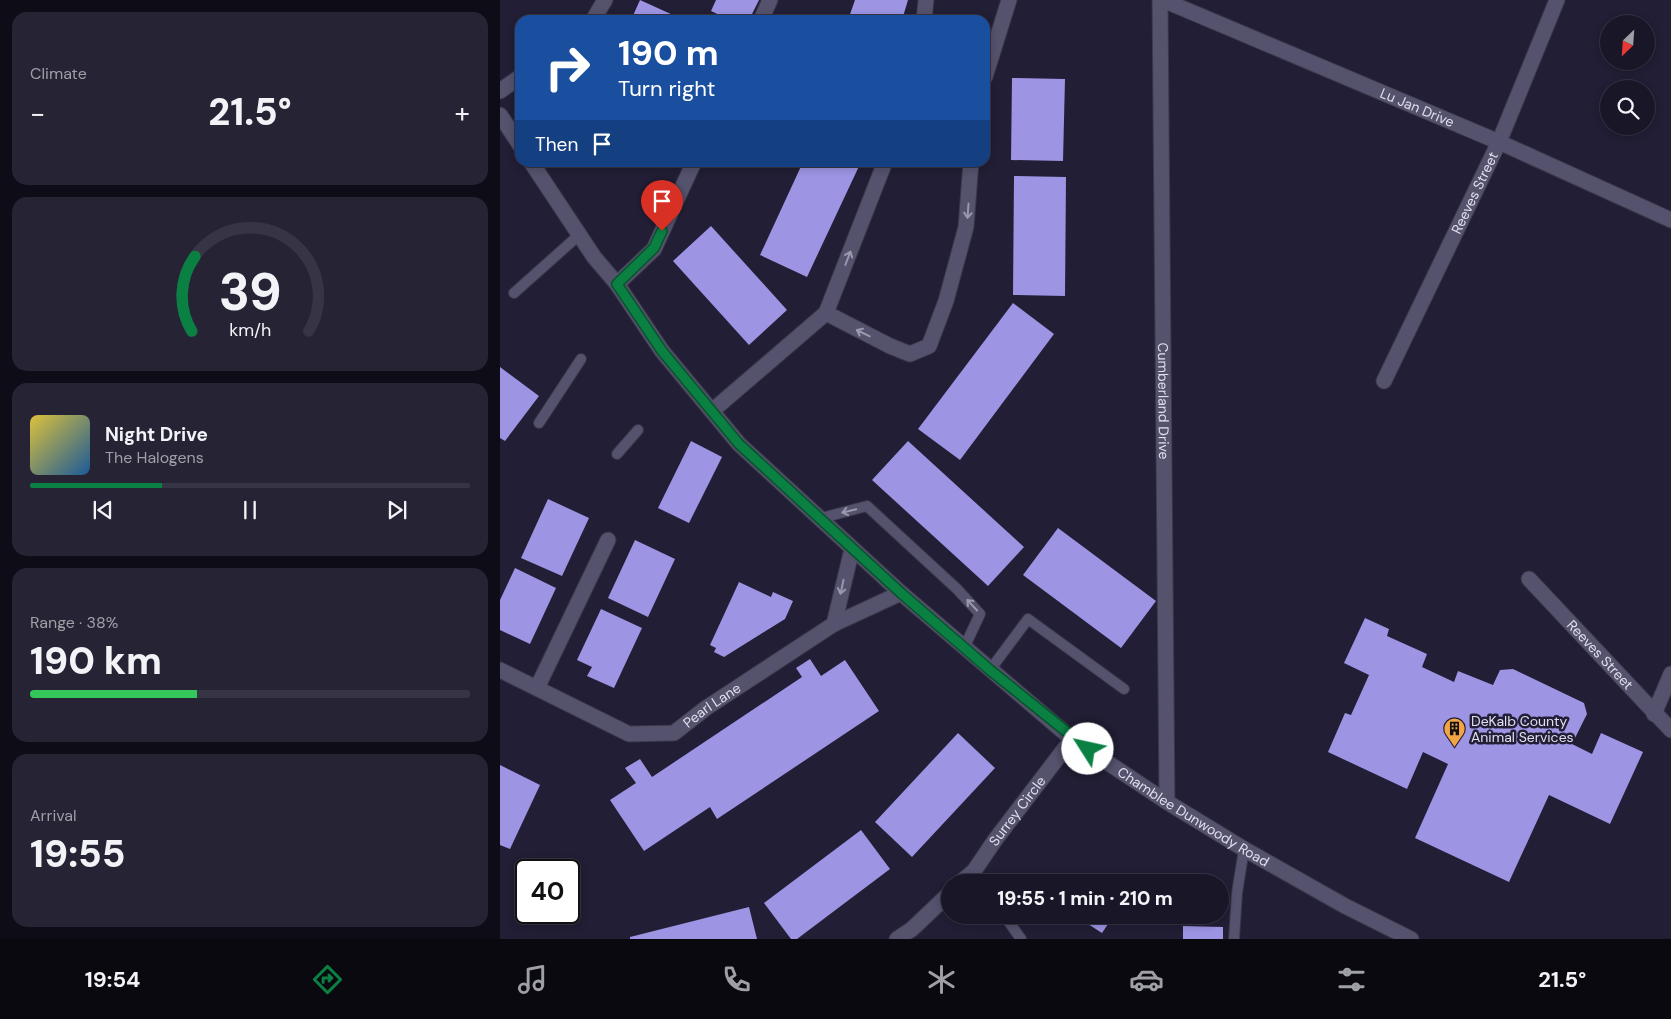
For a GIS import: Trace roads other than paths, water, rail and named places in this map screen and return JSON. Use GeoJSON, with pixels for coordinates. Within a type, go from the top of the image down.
{"type":"FeatureCollection","features":[{"type":"Feature","properties":{"kind":"street"},"geometry":{"type":"LineString","coordinates":[[596,15],[605,0]]}},
{"type":"Feature","properties":{"kind":"street"},"geometry":{"type":"LineString","coordinates":[[763,15],[770,0]]}},
{"type":"Feature","properties":{"kind":"street"},"geometry":{"type":"LineString","coordinates":[[924,15],[926,0]]}},
{"type":"Feature","properties":{"kind":"street"},"geometry":{"type":"LineString","coordinates":[[990,61],[1009,0]]}},
{"type":"Feature","properties":{"kind":"street","name":"Lu Jan Drive"},"geometry":{"type":"LineString","coordinates":[[1162,0],[1499,142],[1671,220]]}},
{"type":"Feature","properties":{"kind":"street","name":"Cumberland Drive"},"geometry":{"type":"LineString","coordinates":[[1162,0],[1167,802]]}},
{"type":"Feature","properties":{"kind":"street","name":"Reeves Street"},"geometry":{"type":"LineString","coordinates":[[1384,382],[1499,142],[1557,0]]}},
{"type":"Feature","properties":{"kind":"street"},"geometry":{"type":"LineString","coordinates":[[500,91],[515,80]]}},
{"type":"Feature","properties":{"kind":"street"},"geometry":{"type":"LineString","coordinates":[[500,115],[515,138]]}},
{"type":"Feature","properties":{"kind":"street","name":"Chamblee Dunwoody Road"},"geometry":{"type":"LineString","coordinates":[[534,167],[579,235],[617,284],[662,351],[739,444],[818,519],[901,593],[1072,739],[1167,802],[1244,849],[1345,906],[1408,938]]}},
{"type":"Feature","properties":{"kind":"street"},"geometry":{"type":"LineString","coordinates":[[617,284],[654,248],[692,167]]}},
{"type":"Feature","properties":{"kind":"street"},"geometry":{"type":"LineString","coordinates":[[712,411],[831,316],[883,167]]}},
{"type":"Feature","properties":{"kind":"street"},"geometry":{"type":"LineString","coordinates":[[831,316],[910,354],[929,346],[946,301],[966,227],[971,167]]}},
{"type":"Feature","properties":{"kind":"street"},"geometry":{"type":"LineString","coordinates":[[537,688],[608,540]]}},
{"type":"Feature","properties":{"kind":"street"},"geometry":{"type":"LineString","coordinates":[[834,624],[852,549]]}},
{"type":"Feature","properties":{"kind":"street","name":"Reeves Street"},"geometry":{"type":"LineString","coordinates":[[1529,580],[1671,730]]}},
{"type":"Feature","properties":{"kind":"street","name":"Pearl Lane"},"geometry":{"type":"LineString","coordinates":[[500,670],[629,734],[674,733],[706,708],[834,624],[901,593]]}},
{"type":"Feature","properties":{"kind":"street"},"geometry":{"type":"LineString","coordinates":[[1654,714],[1671,674]]}},
{"type":"Feature","properties":{"kind":"street","name":"Surrey Circle"},"geometry":{"type":"LineString","coordinates":[[979,874],[994,840],[1072,739]]}},
{"type":"Feature","properties":{"kind":"street"},"geometry":{"type":"LineString","coordinates":[[897,939],[912,929],[941,902]]}},
{"type":"Feature","properties":{"kind":"lane"},"geometry":{"type":"LineString","coordinates":[[514,292],[579,235]]}},
{"type":"Feature","properties":{"kind":"lane"},"geometry":{"type":"LineString","coordinates":[[540,423],[581,359]]}},
{"type":"Feature","properties":{"kind":"lane"},"geometry":{"type":"LineString","coordinates":[[616,454],[638,430]]}},
{"type":"Feature","properties":{"kind":"lane"},"geometry":{"type":"LineString","coordinates":[[818,519],[866,506],[957,589],[980,614],[964,648]]}},
{"type":"Feature","properties":{"kind":"lane"},"geometry":{"type":"LineString","coordinates":[[990,670],[1028,619],[1124,689]]}},
{"type":"Feature","properties":{"kind":"lane"},"geometry":{"type":"LineString","coordinates":[[1234,939],[1236,893],[1244,849]]}},
{"type":"Feature","properties":{"kind":"lane"},"geometry":{"type":"LineString","coordinates":[[1010,924],[1021,939]]}},
{"type":"Feature","properties":{"kind":"place","name":"DeKalb County Animal Services"},"geometry":{"type":"Point","coordinates":[1455,748]}}]}
